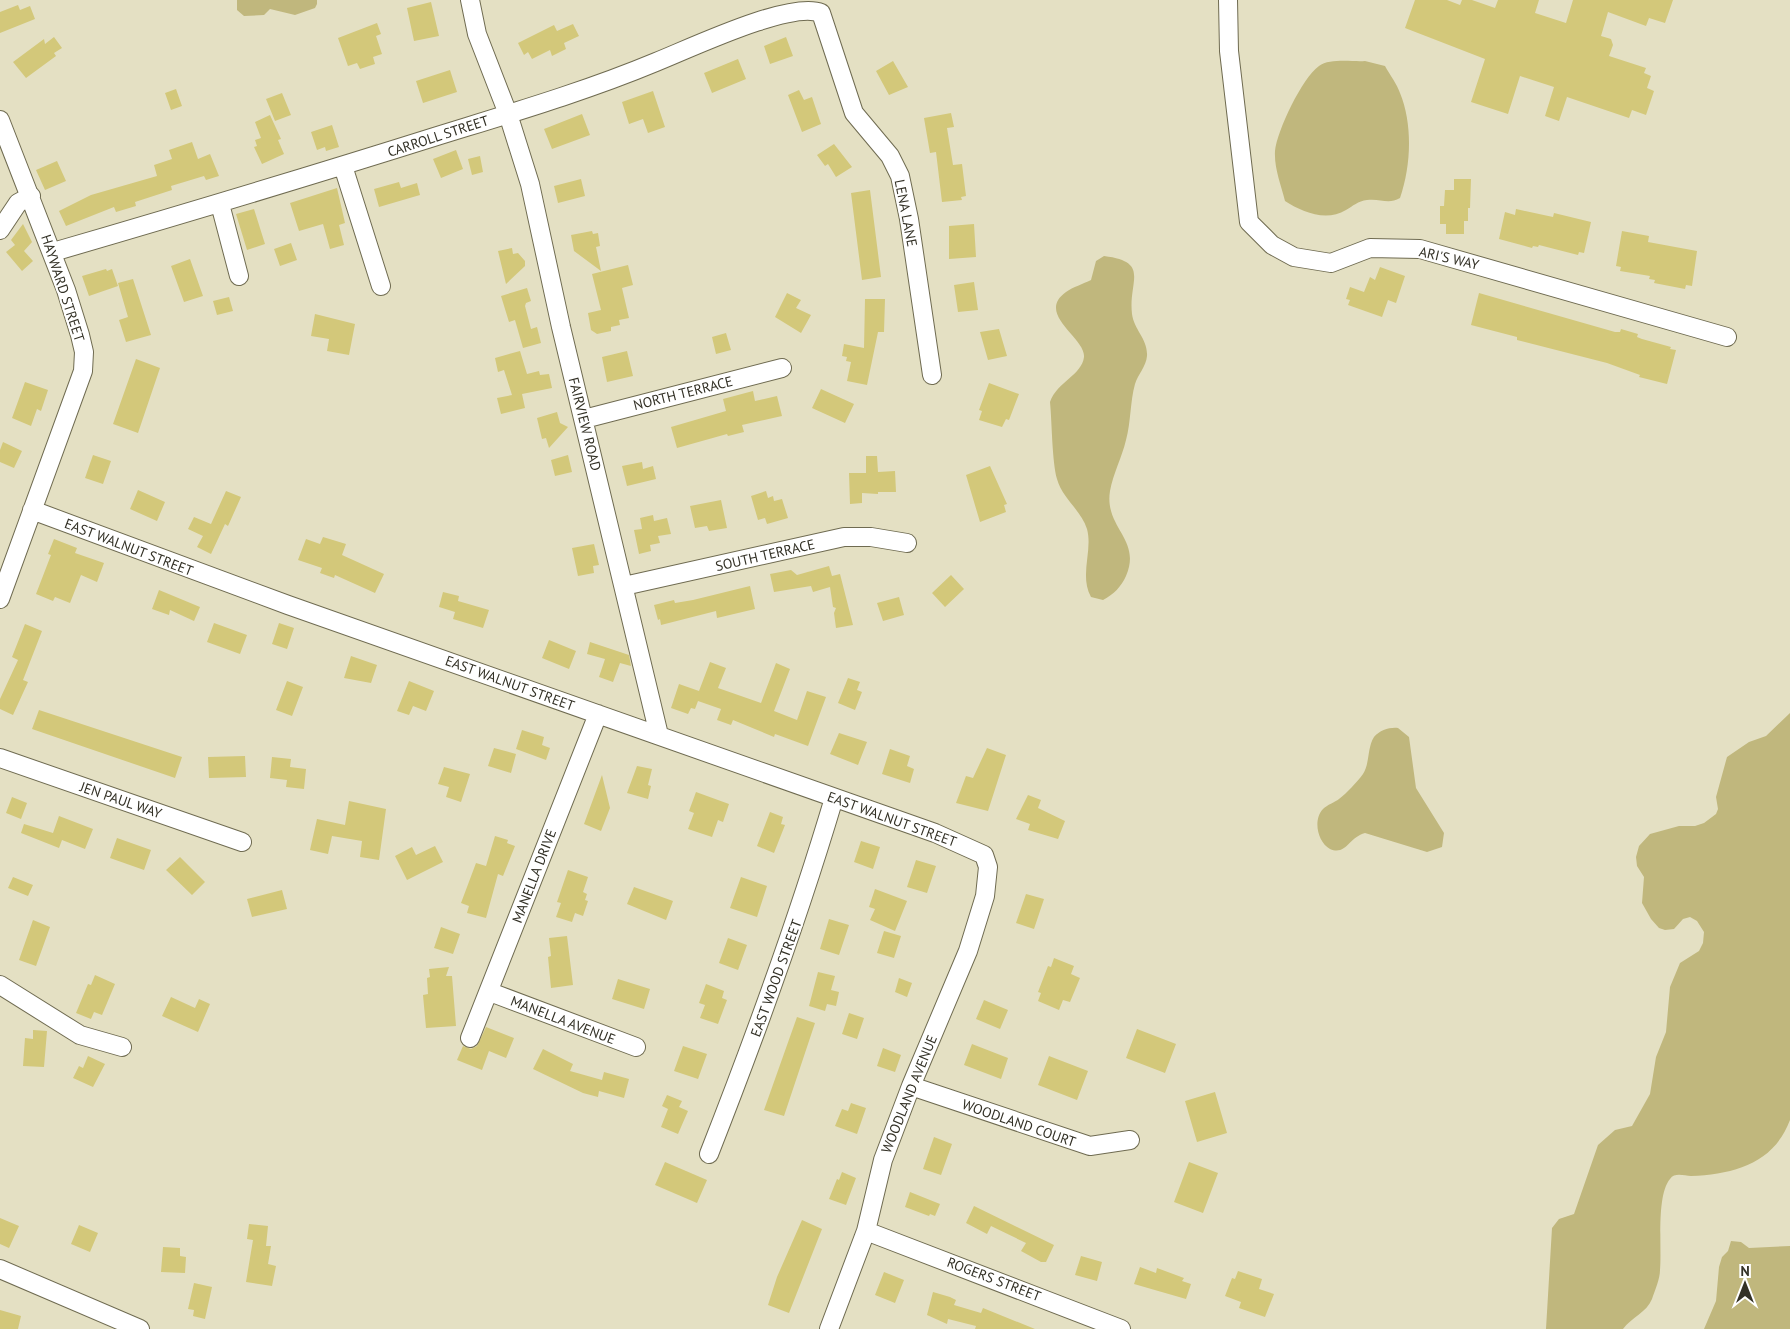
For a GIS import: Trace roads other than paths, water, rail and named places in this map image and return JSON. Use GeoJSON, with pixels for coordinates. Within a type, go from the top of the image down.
{"type":"FeatureCollection","features":[{"type":"Feature","properties":{"kind":"street","name":"FAIRVIEW ROAD"},"geometry":{"type":"LineString","coordinates":[[470,0],[477,34],[508,114],[530,184],[659,735]]}},
{"type":"Feature","properties":{"kind":"street","name":"ARI'S WAY"},"geometry":{"type":"LineString","coordinates":[[1228,0],[1228,50],[1249,222],[1272,245],[1294,257],[1331,263],[1370,248],[1420,249],[1727,336]]}},
{"type":"Feature","properties":{"kind":"street","name":"CARROLL STREET"},"geometry":{"type":"LineString","coordinates":[[53,252],[220,204],[508,114],[622,76],[773,17],[812,9],[818,12]]}},
{"type":"Feature","properties":{"kind":"street","name":"LENA LANE"},"geometry":{"type":"LineString","coordinates":[[818,12],[831,40],[854,113],[890,156],[900,176],[909,219],[932,375]]}},
{"type":"Feature","properties":{"kind":"street","name":"HAYWARD STREET"},"geometry":{"type":"LineString","coordinates":[[0,120],[53,252],[84,352],[83,371],[0,599]]}},
{"type":"Feature","properties":{"kind":"street"},"geometry":{"type":"LineString","coordinates":[[343,166],[381,286]]}},
{"type":"Feature","properties":{"kind":"street"},"geometry":{"type":"LineString","coordinates":[[0,230],[18,203],[30,196]]}},
{"type":"Feature","properties":{"kind":"street"},"geometry":{"type":"LineString","coordinates":[[220,204],[239,276]]}},
{"type":"Feature","properties":{"kind":"street","name":"NORTH TERRACE"},"geometry":{"type":"LineString","coordinates":[[584,419],[782,368]]}},
{"type":"Feature","properties":{"kind":"street","name":"EAST WALNUT STREET"},"geometry":{"type":"LineString","coordinates":[[32,510],[214,578],[935,833],[970,847],[984,855],[985,860]]}},
{"type":"Feature","properties":{"kind":"street","name":"SOUTH TERRACE"},"geometry":{"type":"LineString","coordinates":[[624,586],[844,537],[871,537],[907,543]]}},
{"type":"Feature","properties":{"kind":"street","name":"MANELLA DRIVE"},"geometry":{"type":"LineString","coordinates":[[470,1038],[490,992],[598,714]]}},
{"type":"Feature","properties":{"kind":"street","name":"JEN PAUL WAY"},"geometry":{"type":"LineString","coordinates":[[0,758],[242,842]]}},
{"type":"Feature","properties":{"kind":"street","name":"EAST WOOD STREET"},"geometry":{"type":"LineString","coordinates":[[709,1154],[770,997],[808,888],[834,798]]}},
{"type":"Feature","properties":{"kind":"street","name":"WOODLAND AVENUE"},"geometry":{"type":"LineString","coordinates":[[829,1329],[866,1231],[883,1160],[911,1086],[968,951],[985,896],[988,867],[985,860]]}},
{"type":"Feature","properties":{"kind":"street"},"geometry":{"type":"LineString","coordinates":[[0,985],[80,1035],[122,1047]]}},
{"type":"Feature","properties":{"kind":"street","name":"MANELLA AVENUE"},"geometry":{"type":"LineString","coordinates":[[490,992],[636,1047]]}},
{"type":"Feature","properties":{"kind":"street","name":"WOODLAND COURT"},"geometry":{"type":"LineString","coordinates":[[911,1086],[1090,1146],[1130,1140]]}},
{"type":"Feature","properties":{"kind":"street","name":"ROGERS STREET"},"geometry":{"type":"LineString","coordinates":[[866,1231],[1120,1329]]}},
{"type":"Feature","properties":{"kind":"street"},"geometry":{"type":"LineString","coordinates":[[0,1269],[140,1329]]}}]}
